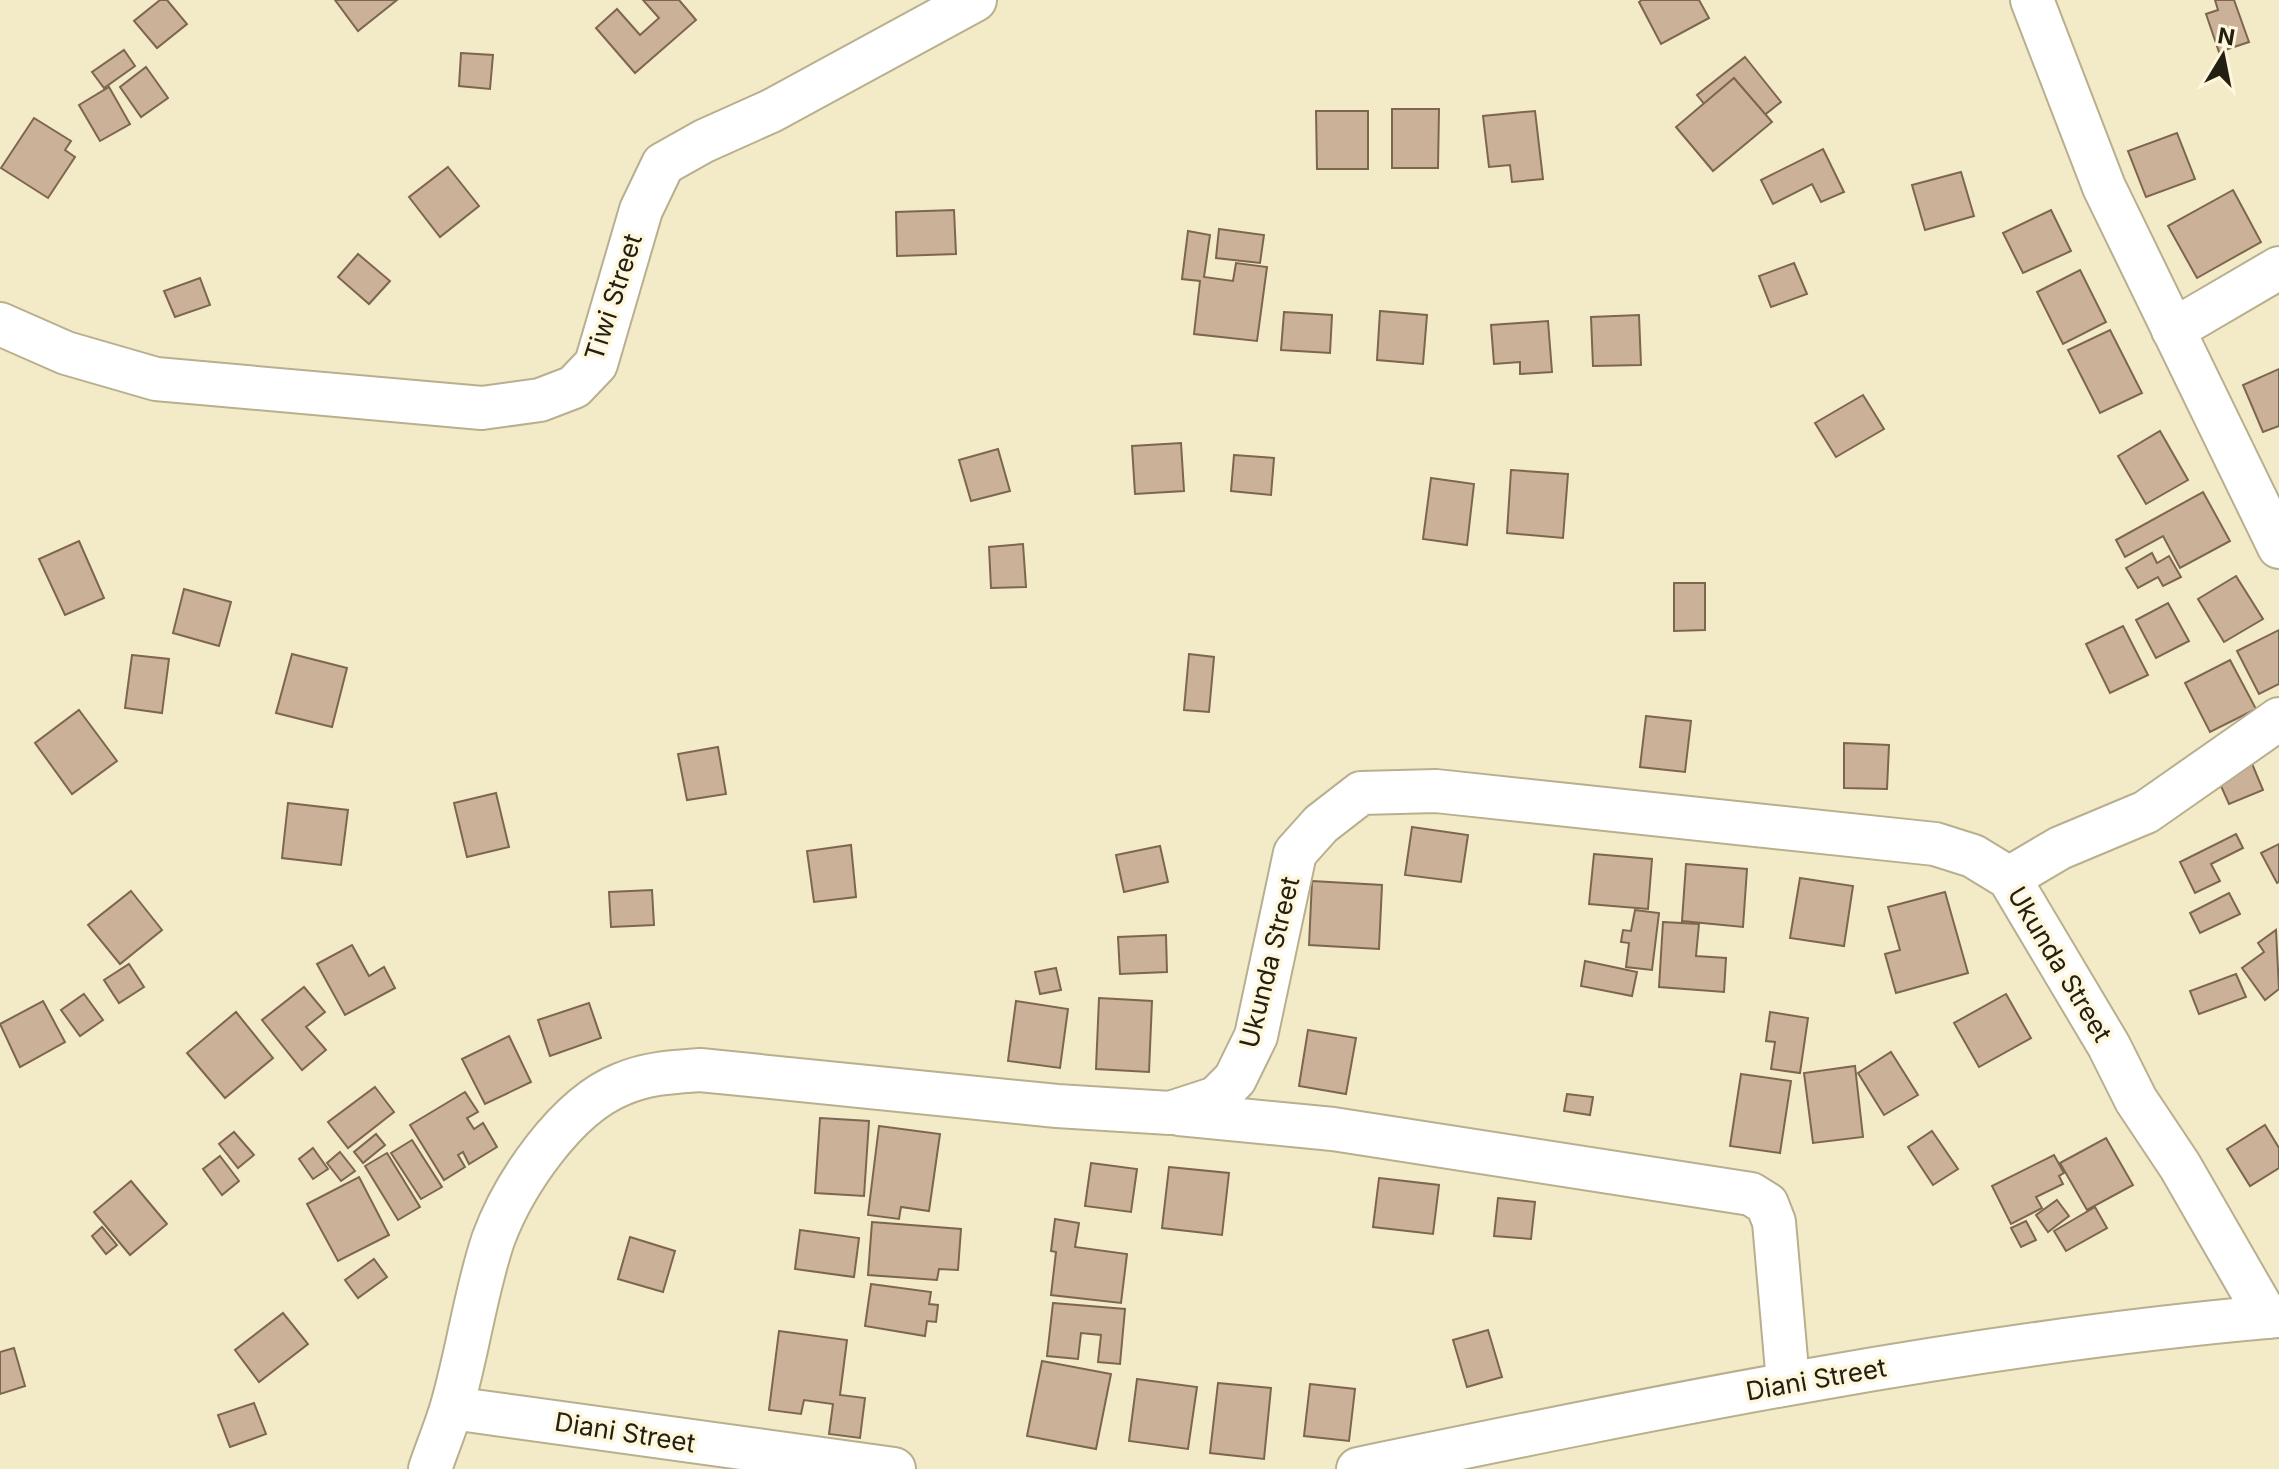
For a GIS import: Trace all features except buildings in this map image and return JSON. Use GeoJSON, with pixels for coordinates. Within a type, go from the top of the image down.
{"type":"FeatureCollection","features":[{"type":"Feature","properties":{"kind":"street","name":"Tiwi Street"},"geometry":{"type":"LineString","coordinates":[[0,324],[66,353],[156,379],[482,408],[540,400],[574,387],[596,364],[641,210],[663,164],[704,141],[771,111],[975,0]]}},
{"type":"Feature","properties":{"kind":"street"},"geometry":{"type":"LineString","coordinates":[[2032,0],[2104,187],[2279,547]]}},
{"type":"Feature","properties":{"kind":"street"},"geometry":{"type":"LineString","coordinates":[[2173,330],[2279,268]]}},
{"type":"Feature","properties":{"kind":"street"},"geometry":{"type":"LineString","coordinates":[[2009,878],[2060,848],[2146,812],[2279,719]]}},
{"type":"Feature","properties":{"kind":"street","name":"Ukunda Street"},"geometry":{"type":"LineString","coordinates":[[430,1469],[452,1408],[494,1239],[521,1185],[569,1120],[620,1084],[660,1072],[700,1070],[1057,1106],[1170,1113],[1216,1098],[1235,1079],[1256,1036],[1295,853],[1321,824],[1361,793],[1436,791],[1935,844],[1973,856],[2009,878],[2109,1046],[2136,1100],[2273,1316]]}},
{"type":"Feature","properties":{"kind":"street"},"geometry":{"type":"LineString","coordinates":[[1170,1113],[1333,1129],[1751,1194],[1767,1204],[1774,1222],[1788,1382]]}},
{"type":"Feature","properties":{"kind":"street","name":"Diani Street"},"geometry":{"type":"LineString","coordinates":[[1358,1469],[1788,1382],[2069,1340],[2273,1316]]}},
{"type":"Feature","properties":{"kind":"street","name":"Diani Street"},"geometry":{"type":"LineString","coordinates":[[452,1408],[894,1469]]}}]}
